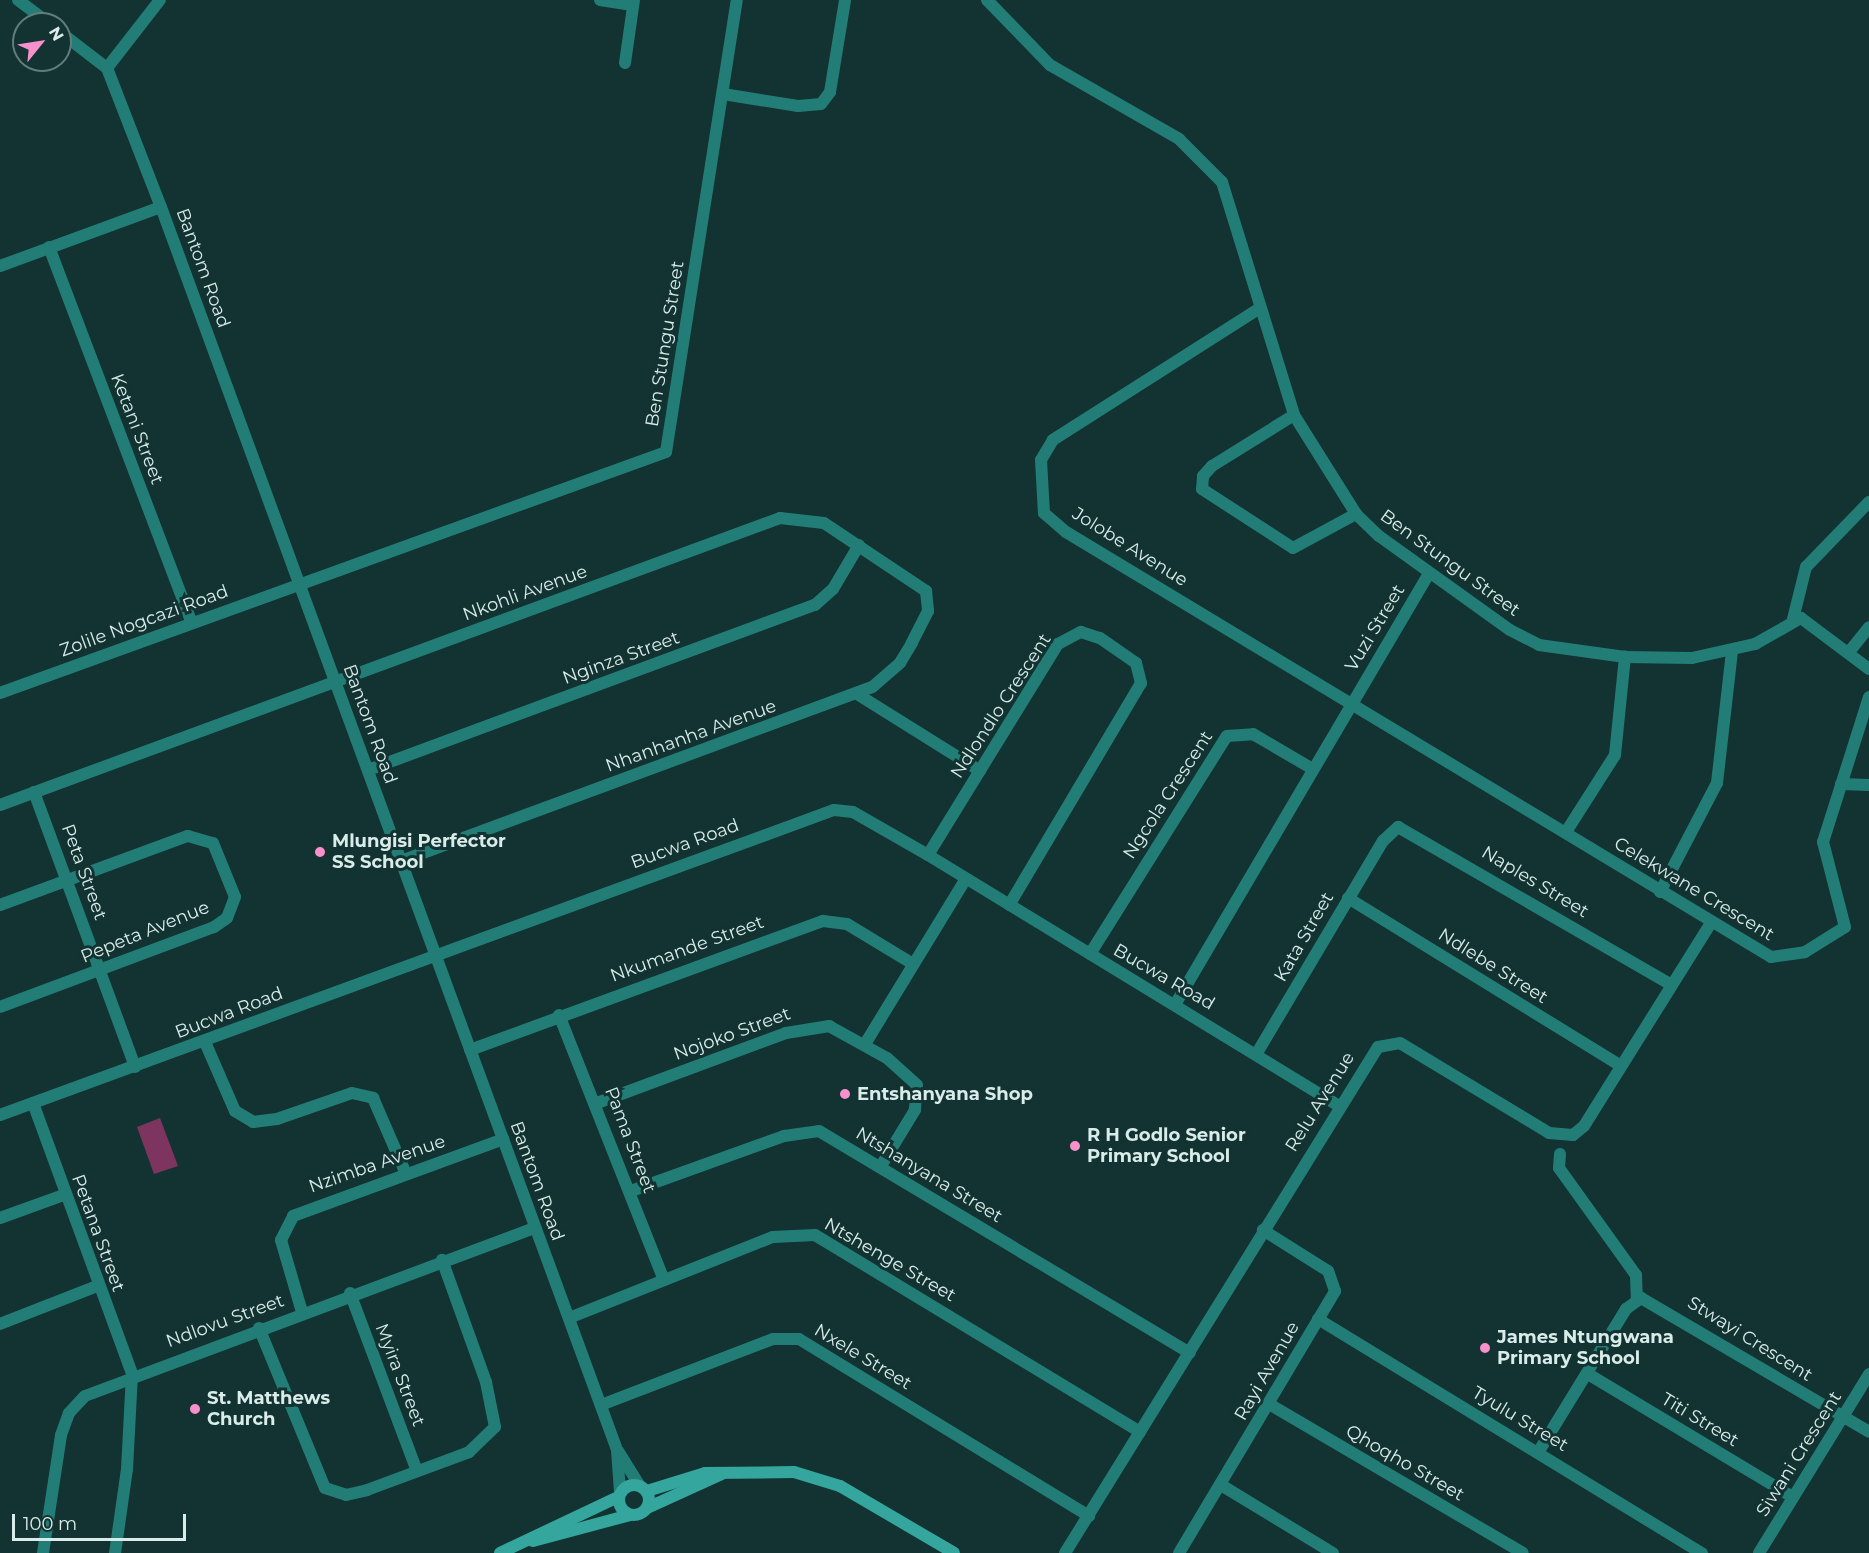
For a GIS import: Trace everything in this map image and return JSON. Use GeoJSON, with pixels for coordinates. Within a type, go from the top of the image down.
{"type":"FeatureCollection","features":[{"type":"Feature","properties":{"kind":"street"},"geometry":{"type":"LineString","coordinates":[[18,0],[34,12]]}},
{"type":"Feature","properties":{"kind":"street"},"geometry":{"type":"LineString","coordinates":[[72,41],[107,68],[160,0]]}},
{"type":"Feature","properties":{"kind":"street"},"geometry":{"type":"LineString","coordinates":[[600,0],[633,2],[625,63]]}},
{"type":"Feature","properties":{"kind":"street","name":"Ben Stungu Street"},"geometry":{"type":"LineString","coordinates":[[301,584],[666,452],[736,0]]}},
{"type":"Feature","properties":{"kind":"street"},"geometry":{"type":"LineString","coordinates":[[723,94],[798,106],[821,104],[830,92],[845,0]]}},
{"type":"Feature","properties":{"kind":"street","name":"Ben Stungu Street"},"geometry":{"type":"LineString","coordinates":[[987,0],[1050,65],[1172,134],[1214,171],[1233,204],[1260,308],[1294,415],[1356,514],[1428,573],[1526,640],[1625,657],[1676,659],[1732,651],[1764,640],[1792,620]]}},
{"type":"Feature","properties":{"kind":"street","name":"Bantom Road"},"geometry":{"type":"LineString","coordinates":[[107,68],[301,584],[434,954],[617,1450],[643,1488]]}},
{"type":"Feature","properties":{"kind":"street"},"geometry":{"type":"LineString","coordinates":[[0,266],[161,207]]}},
{"type":"Feature","properties":{"kind":"street","name":"Ketani Street"},"geometry":{"type":"LineString","coordinates":[[49,247],[192,623]]}},
{"type":"Feature","properties":{"kind":"street","name":"Jolobe Avenue"},"geometry":{"type":"LineString","coordinates":[[1260,308],[1053,440],[1041,460],[1044,513],[1066,532],[1352,702]]}},
{"type":"Feature","properties":{"kind":"street"},"geometry":{"type":"LineString","coordinates":[[1294,415],[1212,466],[1203,476],[1202,489],[1293,548],[1356,514]]}},
{"type":"Feature","properties":{"kind":"street"},"geometry":{"type":"LineString","coordinates":[[1869,502],[1806,567],[1792,620],[1812,623],[1869,669]]}},
{"type":"Feature","properties":{"kind":"street","name":"Nkohli Avenue"},"geometry":{"type":"LineString","coordinates":[[0,805],[780,518],[810,517],[918,582],[928,607],[900,663],[857,694]]}},
{"type":"Feature","properties":{"kind":"street","name":"Nginza Street"},"geometry":{"type":"LineString","coordinates":[[368,770],[814,605],[833,589],[859,545]]}},
{"type":"Feature","properties":{"kind":"street","name":"Vuzi Street"},"geometry":{"type":"LineString","coordinates":[[1352,702],[1428,573]]}},
{"type":"Feature","properties":{"kind":"street","name":"Zolile Nogcazi Road"},"geometry":{"type":"LineString","coordinates":[[0,693],[301,584]]}},
{"type":"Feature","properties":{"kind":"street"},"geometry":{"type":"LineString","coordinates":[[1849,652],[1869,627]]}},
{"type":"Feature","properties":{"kind":"street","name":"Ndlondlo Crescent"},"geometry":{"type":"LineString","coordinates":[[928,855],[1065,638],[1088,632],[1136,663],[1141,683],[1010,905]]}},
{"type":"Feature","properties":{"kind":"street"},"geometry":{"type":"LineString","coordinates":[[1660,892],[1717,783],[1729,712],[1732,651]]}},
{"type":"Feature","properties":{"kind":"street"},"geometry":{"type":"LineString","coordinates":[[1566,832],[1615,755],[1625,657]]}},
{"type":"Feature","properties":{"kind":"street"},"geometry":{"type":"LineString","coordinates":[[857,694],[980,771]]}},
{"type":"Feature","properties":{"kind":"street","name":"Nhanhanha Avenue"},"geometry":{"type":"LineString","coordinates":[[401,861],[857,694]]}},
{"type":"Feature","properties":{"kind":"street","name":"Celekwane Crescent"},"geometry":{"type":"LineString","coordinates":[[1352,702],[1761,954],[1780,959],[1842,932],[1845,919],[1822,851],[1869,697]]}},
{"type":"Feature","properties":{"kind":"street"},"geometry":{"type":"LineString","coordinates":[[1176,1003],[1311,768],[1352,702]]}},
{"type":"Feature","properties":{"kind":"street","name":"Ngcola Crescent"},"geometry":{"type":"LineString","coordinates":[[1090,954],[1227,736],[1253,734],[1311,768]]}},
{"type":"Feature","properties":{"kind":"street"},"geometry":{"type":"LineString","coordinates":[[1841,784],[1869,785]]}},
{"type":"Feature","properties":{"kind":"street","name":"Peta Street"},"geometry":{"type":"LineString","coordinates":[[34,792],[135,1067]]}},
{"type":"Feature","properties":{"kind":"street","name":"Bucwa Road"},"geometry":{"type":"LineString","coordinates":[[0,1115],[205,1042],[434,954],[834,810],[853,812],[928,855],[965,880],[1176,1003],[1338,1105]]}},
{"type":"Feature","properties":{"kind":"street","name":"Naples Street"},"geometry":{"type":"LineString","coordinates":[[1383,841],[1393,829],[1407,829],[1670,984]]}},
{"type":"Feature","properties":{"kind":"street","name":"Pepeta Avenue"},"geometry":{"type":"LineString","coordinates":[[0,1007],[100,970],[227,918],[234,888],[213,843],[188,836],[68,880]]}},
{"type":"Feature","properties":{"kind":"street","name":"Kata Street"},"geometry":{"type":"LineString","coordinates":[[1257,1053],[1383,841]]}},
{"type":"Feature","properties":{"kind":"street"},"geometry":{"type":"LineString","coordinates":[[0,905],[68,880]]}},
{"type":"Feature","properties":{"kind":"street"},"geometry":{"type":"LineString","coordinates":[[865,1044],[965,880]]}},
{"type":"Feature","properties":{"kind":"street","name":"Ndlebe Street"},"geometry":{"type":"LineString","coordinates":[[1348,898],[1619,1065]]}},
{"type":"Feature","properties":{"kind":"street","name":"Nkumande Street"},"geometry":{"type":"LineString","coordinates":[[470,1050],[559,1015],[824,921],[847,924],[914,964]]}},
{"type":"Feature","properties":{"kind":"street","name":"Relu Avenue"},"geometry":{"type":"LineString","coordinates":[[1065,1553],[1190,1353],[1338,1105],[1370,1056],[1393,1042],[1549,1133],[1565,1137],[1584,1126],[1619,1065],[1711,923]]}},
{"type":"Feature","properties":{"kind":"street","name":"Pama Street"},"geometry":{"type":"LineString","coordinates":[[559,1015],[597,1103],[664,1280]]}},
{"type":"Feature","properties":{"kind":"street","name":"Nojoko Street"},"geometry":{"type":"LineString","coordinates":[[597,1103],[806,1027],[829,1026],[865,1044],[905,1070],[919,1094],[881,1166]]}},
{"type":"Feature","properties":{"kind":"street"},"geometry":{"type":"LineString","coordinates":[[205,1042],[235,1112],[253,1122],[277,1119],[352,1093],[374,1098],[406,1174]]}},
{"type":"Feature","properties":{"kind":"street","name":"Petana Street"},"geometry":{"type":"LineString","coordinates":[[33,1103],[97,1286],[132,1374]]}},
{"type":"Feature","properties":{"kind":"street","name":"Ntshanyana Street"},"geometry":{"type":"LineString","coordinates":[[631,1191],[810,1130],[881,1166],[1190,1353]]}},
{"type":"Feature","properties":{"kind":"street","name":"Nzimba Avenue"},"geometry":{"type":"LineString","coordinates":[[302,1312],[283,1251],[287,1224],[304,1209],[503,1139]]}},
{"type":"Feature","properties":{"kind":"street"},"geometry":{"type":"LineString","coordinates":[[1539,1451],[1637,1299],[1636,1275],[1559,1168],[1560,1154]]}},
{"type":"Feature","properties":{"kind":"street"},"geometry":{"type":"LineString","coordinates":[[0,1218],[64,1195]]}},
{"type":"Feature","properties":{"kind":"street","name":"Ndlovu Street"},"geometry":{"type":"LineString","coordinates":[[43,1553],[65,1422],[85,1396],[132,1374],[350,1293],[535,1228]]}},
{"type":"Feature","properties":{"kind":"street","name":"Rayi Avenue"},"geometry":{"type":"LineString","coordinates":[[1179,1553],[1335,1291],[1333,1277],[1263,1230]]}},
{"type":"Feature","properties":{"kind":"street","name":"Ntshenge Street"},"geometry":{"type":"LineString","coordinates":[[569,1318],[773,1237],[814,1235],[1140,1432]]}},
{"type":"Feature","properties":{"kind":"street"},"geometry":{"type":"LineString","coordinates":[[259,1328],[325,1488],[346,1496],[479,1446],[493,1433],[496,1418],[442,1260]]}},
{"type":"Feature","properties":{"kind":"street"},"geometry":{"type":"LineString","coordinates":[[0,1324],[97,1286]]}},
{"type":"Feature","properties":{"kind":"street","name":"Myira Street"},"geometry":{"type":"LineString","coordinates":[[350,1293],[416,1469]]}},
{"type":"Feature","properties":{"kind":"street","name":"Stwayi Crescent"},"geometry":{"type":"LineString","coordinates":[[1637,1299],[1671,1311],[1869,1432]]}},
{"type":"Feature","properties":{"kind":"street","name":"Tyulu Street"},"geometry":{"type":"LineString","coordinates":[[1318,1318],[1539,1451],[1702,1553]]}},
{"type":"Feature","properties":{"kind":"street","name":"Nxele Street"},"geometry":{"type":"LineString","coordinates":[[601,1405],[773,1339],[799,1339],[1089,1516]]}},
{"type":"Feature","properties":{"kind":"street"},"geometry":{"type":"LineString","coordinates":[[115,1553],[128,1469],[132,1374]]}},
{"type":"Feature","properties":{"kind":"street","name":"Titi Street"},"geometry":{"type":"LineString","coordinates":[[1588,1374],[1793,1497]]}},
{"type":"Feature","properties":{"kind":"street","name":"Siwani Crescent"},"geometry":{"type":"LineString","coordinates":[[1759,1553],[1869,1374]]}},
{"type":"Feature","properties":{"kind":"street","name":"Qhoqho Street"},"geometry":{"type":"LineString","coordinates":[[1269,1404],[1523,1553]]}},
{"type":"Feature","properties":{"kind":"street","name":"Bantom Road"},"geometry":{"type":"LineString","coordinates":[[617,1450],[619,1495]]}},
{"type":"Feature","properties":{"kind":"street"},"geometry":{"type":"LineString","coordinates":[[511,1550],[619,1495],[705,1473],[723,1474],[766,1469],[816,1477],[954,1553]]}},
{"type":"Feature","properties":{"kind":"street"},"geometry":{"type":"LineString","coordinates":[[511,1550],[630,1515],[723,1474]]}},
{"type":"Feature","properties":{"kind":"street"},"geometry":{"type":"LineString","coordinates":[[1221,1485],[1333,1553]]}},
{"type":"Feature","properties":{"kind":"street"},"geometry":{"type":"LineString","coordinates":[[643,1488],[647,1508]]}},
{"type":"Feature","properties":{"kind":"street"},"geometry":{"type":"LineString","coordinates":[[619,1495],[630,1515]]}},
{"type":"Feature","properties":{"kind":"shaded area"},"geometry":{"type":"Polygon","coordinates":[[[160,1118],[178,1166],[154,1174],[137,1127],[160,1118]]]}},
{"type":"Feature","properties":{"kind":"place","name":"Mlungisi Perfector SS School"},"geometry":{"type":"Point","coordinates":[320,852]}},
{"type":"Feature","properties":{"kind":"place","name":"Entshanyana Shop"},"geometry":{"type":"Point","coordinates":[845,1094]}},
{"type":"Feature","properties":{"kind":"place","name":"R H Godlo Senior Primary School"},"geometry":{"type":"Point","coordinates":[1075,1146]}},
{"type":"Feature","properties":{"kind":"place","name":"James Ntungwana Primary School"},"geometry":{"type":"Point","coordinates":[1485,1348]}},
{"type":"Feature","properties":{"kind":"place","name":"St. Matthews Church"},"geometry":{"type":"Point","coordinates":[195,1409]}}]}
